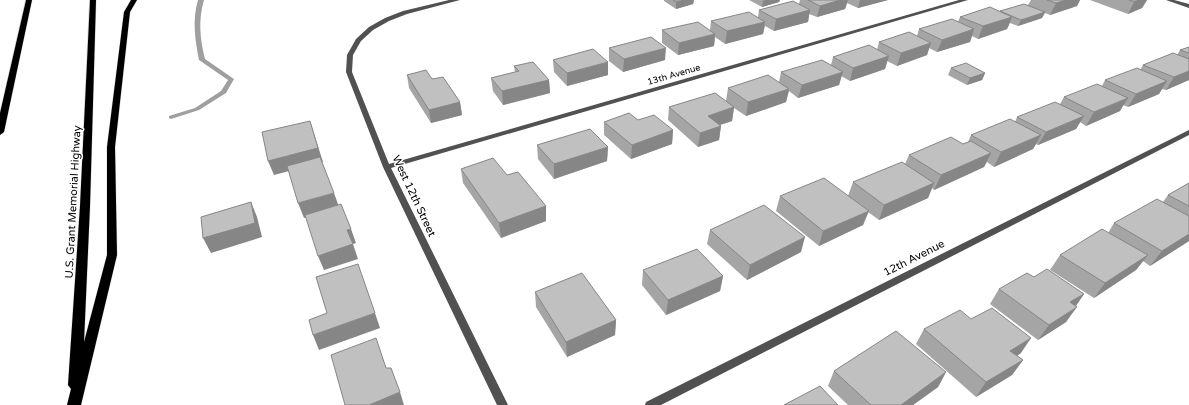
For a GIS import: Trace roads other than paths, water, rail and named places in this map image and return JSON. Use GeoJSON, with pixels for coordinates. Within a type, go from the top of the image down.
{"type":"FeatureCollection","features":[{"type":"Feature","properties":{"kind":"main road"},"geometry":{"type":"LineString","coordinates":[[0,132],[29,0]]}},
{"type":"Feature","properties":{"kind":"main road","name":"U.S. Grant Memorial Highway"},"geometry":{"type":"LineString","coordinates":[[74,405],[85,206],[93,0]]}},
{"type":"Feature","properties":{"kind":"main road"},"geometry":{"type":"LineString","coordinates":[[74,405],[112,255],[111,147],[127,12],[134,0]]}},
{"type":"Feature","properties":{"kind":"street","name":"West 12th Street"},"geometry":{"type":"LineString","coordinates":[[457,0],[402,14],[385,21],[359,39],[351,50],[348,61],[349,72],[387,167],[503,405]]}},
{"type":"Feature","properties":{"kind":"street","name":"13th Avenue"},"geometry":{"type":"LineString","coordinates":[[387,167],[965,0]]}},
{"type":"Feature","properties":{"kind":"street"},"geometry":{"type":"LineString","coordinates":[[1169,0],[1189,6]]}},
{"type":"Feature","properties":{"kind":"street","name":"12th Avenue"},"geometry":{"type":"LineString","coordinates":[[650,405],[1189,132]]}},
{"type":"Feature","properties":{"kind":"waterway"},"geometry":{"type":"LineString","coordinates":[[171,117],[197,109],[224,92],[231,79],[202,60],[197,22],[201,0]]}}]}
